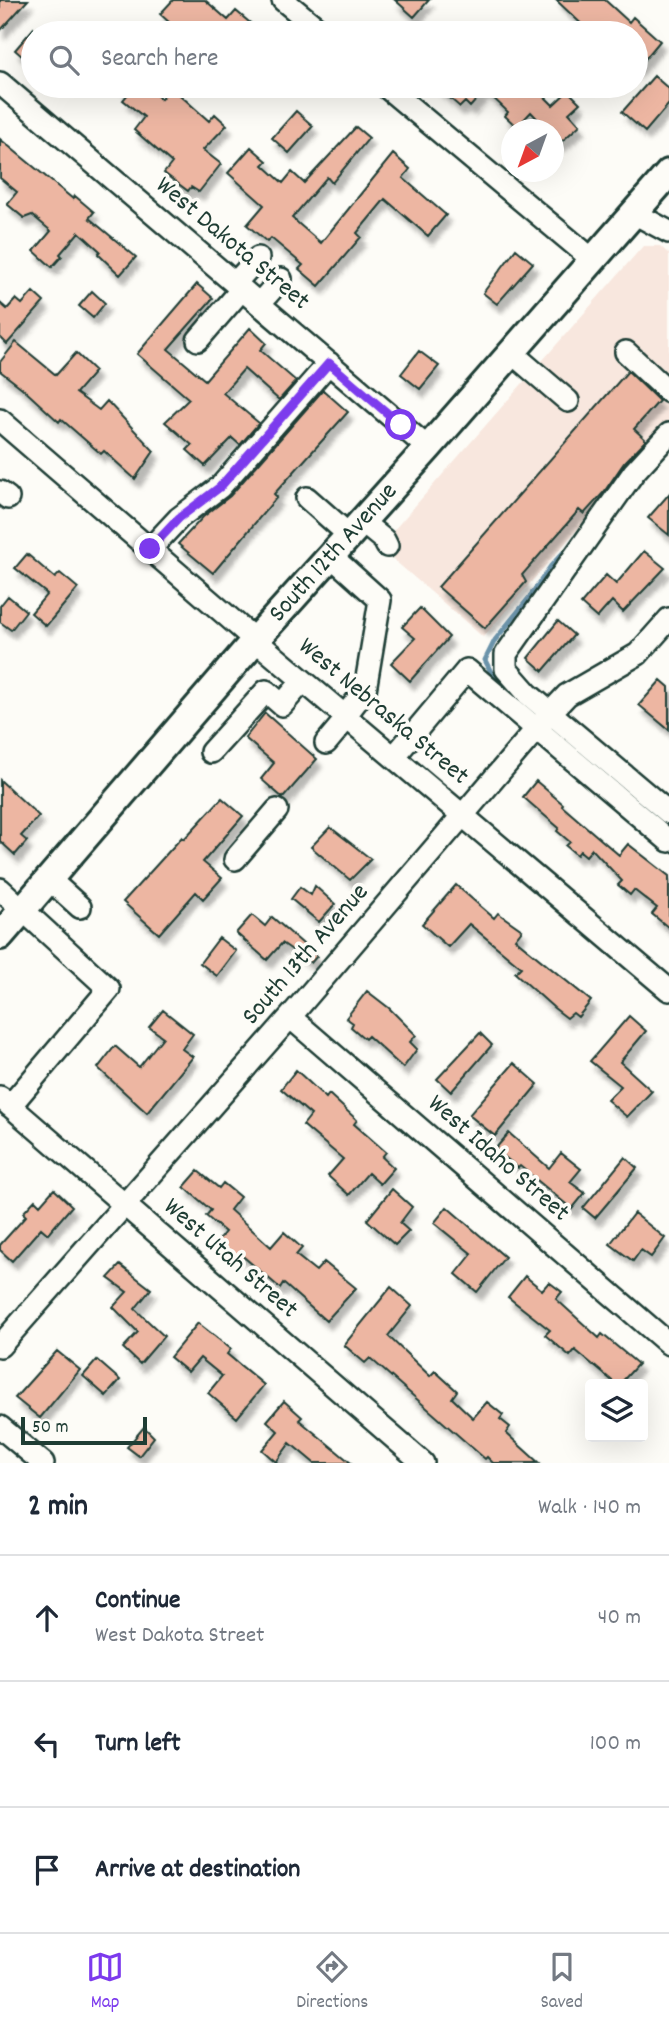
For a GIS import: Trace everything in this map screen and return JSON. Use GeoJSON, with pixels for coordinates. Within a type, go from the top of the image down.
{"type":"FeatureCollection","features":[{"type":"Feature","properties":{"kind":"main road","name":"South 12th Avenue"},"geometry":{"type":"LineString","coordinates":[[0,936],[255,640],[669,173]]}},
{"type":"Feature","properties":{"kind":"street"},"geometry":{"type":"LineString","coordinates":[[283,0],[308,21]]}},
{"type":"Feature","properties":{"kind":"street","name":"West Dakota Street"},"geometry":{"type":"LineString","coordinates":[[0,83],[428,448]]}},
{"type":"Feature","properties":{"kind":"street"},"geometry":{"type":"LineString","coordinates":[[399,98],[593,260]]}},
{"type":"Feature","properties":{"kind":"street"},"geometry":{"type":"LineString","coordinates":[[634,213],[669,232]]}},
{"type":"Feature","properties":{"kind":"street"},"geometry":{"type":"LineString","coordinates":[[198,340],[258,258]]}},
{"type":"Feature","properties":{"kind":"street"},"geometry":{"type":"LineString","coordinates":[[260,304],[281,279]]}},
{"type":"Feature","properties":{"kind":"street"},"geometry":{"type":"LineString","coordinates":[[626,352],[669,392]]}},
{"type":"Feature","properties":{"kind":"street"},"geometry":{"type":"LineString","coordinates":[[512,353],[568,401]]}},
{"type":"Feature","properties":{"kind":"street"},"geometry":{"type":"LineString","coordinates":[[150,549],[179,518],[220,487],[329,363]]}},
{"type":"Feature","properties":{"kind":"street","name":"West Nebraska Street"},"geometry":{"type":"LineString","coordinates":[[0,419],[303,681],[669,990]]}},
{"type":"Feature","properties":{"kind":"street"},"geometry":{"type":"LineString","coordinates":[[665,802],[528,694],[506,669],[506,654],[634,472],[669,434]]}},
{"type":"Feature","properties":{"kind":"street"},"geometry":{"type":"LineString","coordinates":[[307,498],[356,529],[384,540],[387,545]]}},
{"type":"Feature","properties":{"kind":"street"},"geometry":{"type":"LineString","coordinates":[[326,743],[365,690],[380,600],[331,556]]}},
{"type":"Feature","properties":{"kind":"street","name":"South 13th Avenue"},"geometry":{"type":"LineString","coordinates":[[0,1346],[290,1017],[551,712],[567,695],[638,654],[669,619]]}},
{"type":"Feature","properties":{"kind":"street"},"geometry":{"type":"LineString","coordinates":[[394,757],[467,670],[669,841]]}},
{"type":"Feature","properties":{"kind":"street"},"geometry":{"type":"LineString","coordinates":[[211,752],[266,691],[282,705],[303,681]]}},
{"type":"Feature","properties":{"kind":"street"},"geometry":{"type":"LineString","coordinates":[[234,859],[277,810]]}},
{"type":"Feature","properties":{"kind":"street"},"geometry":{"type":"LineString","coordinates":[[49,879],[80,907]]}},
{"type":"Feature","properties":{"kind":"street"},"geometry":{"type":"LineString","coordinates":[[0,889],[109,989],[5,1102]]}},
{"type":"Feature","properties":{"kind":"street","name":"West Idaho Street"},"geometry":{"type":"LineString","coordinates":[[290,1017],[669,1344]]}},
{"type":"Feature","properties":{"kind":"street","name":"West Utah Street"},"geometry":{"type":"LineString","coordinates":[[5,1102],[423,1463]]}},
{"type":"Feature","properties":{"kind":"street"},"geometry":{"type":"LineString","coordinates":[[0,1427],[43,1463]]}},
{"type":"Feature","properties":{"kind":"shaded area"},"geometry":{"type":"Polygon","coordinates":[[[643,246],[660,246],[669,254],[669,425],[483,637],[379,547],[643,246]]]}},
{"type":"Feature","properties":{"kind":"building"},"geometry":{"type":"Polygon","coordinates":[[[0,0],[28,0],[0,31],[0,0]]]}},
{"type":"Feature","properties":{"kind":"building"},"geometry":{"type":"Polygon","coordinates":[[[173,0],[205,0],[228,20],[236,11],[248,21],[168,21],[160,14],[173,0]]]}},
{"type":"Feature","properties":{"kind":"building"},"geometry":{"type":"Polygon","coordinates":[[[395,0],[429,0],[414,17],[395,0]]]}},
{"type":"Feature","properties":{"kind":"building"},"geometry":{"type":"Polygon","coordinates":[[[556,0],[605,0],[628,21],[578,21],[556,0]]]}},
{"type":"Feature","properties":{"kind":"building"},"geometry":{"type":"Polygon","coordinates":[[[648,30],[660,41],[648,56],[648,30]]]}},
{"type":"Feature","properties":{"kind":"building"},"geometry":{"type":"Polygon","coordinates":[[[21,43],[21,55],[15,50],[21,43]]]}},
{"type":"Feature","properties":{"kind":"building"},"geometry":{"type":"Polygon","coordinates":[[[654,76],[669,89],[669,104],[645,132],[622,112],[634,98],[648,98],[648,83],[654,76]]]}},
{"type":"Feature","properties":{"kind":"building"},"geometry":{"type":"Polygon","coordinates":[[[183,98],[209,121],[215,114],[227,125],[203,150],[221,164],[199,192],[191,187],[188,191],[164,173],[172,163],[134,130],[144,117],[123,100],[183,98]]]}},
{"type":"Feature","properties":{"kind":"building"},"geometry":{"type":"Polygon","coordinates":[[[450,98],[478,98],[470,107],[465,102],[460,107],[450,98]]]}},
{"type":"Feature","properties":{"kind":"building"},"geometry":{"type":"Polygon","coordinates":[[[493,98],[546,98],[553,105],[560,98],[575,98],[580,103],[569,113],[580,125],[564,139],[564,119],[538,119],[531,112],[524,119],[508,119],[505,116],[508,112],[493,98]]]}},
{"type":"Feature","properties":{"kind":"building"},"geometry":{"type":"Polygon","coordinates":[[[296,111],[313,126],[289,153],[272,138],[296,111]]]}},
{"type":"Feature","properties":{"kind":"building"},"geometry":{"type":"Polygon","coordinates":[[[356,127],[369,138],[332,183],[327,177],[292,218],[321,243],[393,154],[410,169],[403,178],[446,215],[428,236],[385,199],[357,233],[361,237],[319,286],[299,269],[303,265],[271,238],[267,242],[247,225],[264,205],[228,173],[251,147],[267,161],[263,165],[283,183],[292,172],[304,183],[356,127]]]}},
{"type":"Feature","properties":{"kind":"building"},"geometry":{"type":"Polygon","coordinates":[[[0,139],[73,199],[75,196],[94,212],[89,218],[136,257],[120,275],[79,232],[52,267],[34,251],[51,231],[32,215],[24,218],[7,204],[17,192],[0,178],[0,139]]]}},
{"type":"Feature","properties":{"kind":"building"},"geometry":{"type":"Polygon","coordinates":[[[516,249],[533,263],[497,304],[483,293],[516,249]]]}},
{"type":"Feature","properties":{"kind":"building"},"geometry":{"type":"Polygon","coordinates":[[[197,284],[213,298],[168,349],[205,380],[250,328],[266,343],[260,350],[296,381],[279,400],[244,369],[223,393],[259,423],[240,445],[232,438],[205,466],[187,450],[192,445],[165,422],[189,399],[137,354],[197,284]]]}},
{"type":"Feature","properties":{"kind":"building"},"geometry":{"type":"Polygon","coordinates":[[[92,291],[105,303],[93,318],[79,306],[92,291]]]}},
{"type":"Feature","properties":{"kind":"building"},"geometry":{"type":"Polygon","coordinates":[[[33,292],[44,302],[7,344],[0,337],[0,303],[7,309],[16,299],[22,304],[33,292]]]}},
{"type":"Feature","properties":{"kind":"building"},"geometry":{"type":"Polygon","coordinates":[[[16,342],[56,375],[76,353],[95,371],[76,393],[99,410],[107,401],[154,451],[135,479],[104,451],[101,454],[61,419],[59,422],[0,371],[0,362],[16,342]]]}},
{"type":"Feature","properties":{"kind":"building"},"geometry":{"type":"Polygon","coordinates":[[[419,351],[439,366],[420,389],[401,374],[419,351]]]}},
{"type":"Feature","properties":{"kind":"building"},"geometry":{"type":"Polygon","coordinates":[[[628,371],[659,401],[634,429],[646,440],[584,514],[579,510],[522,575],[526,582],[485,628],[438,587],[628,371]]]}},
{"type":"Feature","properties":{"kind":"building"},"geometry":{"type":"Polygon","coordinates":[[[323,390],[348,412],[274,494],[277,497],[213,573],[178,544],[203,517],[230,496],[323,390]]]}},
{"type":"Feature","properties":{"kind":"building"},"geometry":{"type":"Polygon","coordinates":[[[669,494],[669,535],[648,518],[669,494]]]}},
{"type":"Feature","properties":{"kind":"building"},"geometry":{"type":"Polygon","coordinates":[[[644,551],[665,568],[623,612],[612,601],[597,618],[581,604],[606,575],[616,584],[644,551]]]}},
{"type":"Feature","properties":{"kind":"building"},"geometry":{"type":"Polygon","coordinates":[[[27,554],[55,578],[60,573],[78,588],[46,626],[31,613],[47,594],[15,568],[27,554]]]}},
{"type":"Feature","properties":{"kind":"building"},"geometry":{"type":"Polygon","coordinates":[[[8,596],[26,611],[11,630],[0,622],[0,606],[8,596]]]}},
{"type":"Feature","properties":{"kind":"building"},"geometry":{"type":"Polygon","coordinates":[[[420,608],[449,637],[410,681],[391,663],[415,638],[402,627],[420,608]]]}},
{"type":"Feature","properties":{"kind":"building"},"geometry":{"type":"Polygon","coordinates":[[[558,621],[574,635],[543,671],[528,658],[558,621]]]}},
{"type":"Feature","properties":{"kind":"building"},"geometry":{"type":"Polygon","coordinates":[[[661,680],[669,687],[669,730],[639,705],[661,680]]]}},
{"type":"Feature","properties":{"kind":"building"},"geometry":{"type":"Polygon","coordinates":[[[265,713],[317,759],[283,798],[261,779],[274,763],[245,738],[265,713]]]}},
{"type":"Feature","properties":{"kind":"building"},"geometry":{"type":"Polygon","coordinates":[[[0,780],[39,816],[21,836],[27,841],[15,855],[0,841],[0,780]]]}},
{"type":"Feature","properties":{"kind":"building"},"geometry":{"type":"Polygon","coordinates":[[[536,781],[619,855],[628,844],[669,876],[669,928],[652,914],[657,908],[634,890],[630,895],[618,885],[622,881],[592,849],[586,856],[580,851],[577,855],[566,846],[570,842],[557,831],[559,828],[523,797],[536,781]]]}},
{"type":"Feature","properties":{"kind":"building"},"geometry":{"type":"Polygon","coordinates":[[[222,798],[243,816],[203,862],[222,878],[203,899],[196,892],[159,934],[123,902],[222,798]]]}},
{"type":"Feature","properties":{"kind":"building"},"geometry":{"type":"Polygon","coordinates":[[[330,827],[371,859],[350,880],[311,847],[330,827]]]}},
{"type":"Feature","properties":{"kind":"building"},"geometry":{"type":"Polygon","coordinates":[[[456,885],[494,918],[498,913],[522,930],[515,939],[591,1001],[578,1017],[573,1013],[567,1018],[554,1008],[515,973],[521,967],[469,924],[448,947],[422,924],[456,885]]]}},
{"type":"Feature","properties":{"kind":"building"},"geometry":{"type":"Polygon","coordinates":[[[315,886],[335,904],[319,922],[291,899],[300,887],[311,895],[315,886]]]}},
{"type":"Feature","properties":{"kind":"building"},"geometry":{"type":"Polygon","coordinates":[[[252,915],[265,926],[272,917],[317,956],[311,963],[282,943],[267,960],[236,933],[252,915]]]}},
{"type":"Feature","properties":{"kind":"building"},"geometry":{"type":"Polygon","coordinates":[[[219,938],[236,951],[217,976],[200,963],[219,938]]]}},
{"type":"Feature","properties":{"kind":"building"},"geometry":{"type":"Polygon","coordinates":[[[367,991],[416,1035],[410,1042],[417,1049],[403,1068],[368,1036],[365,1039],[351,1027],[353,1023],[346,1018],[367,991]]]}},
{"type":"Feature","properties":{"kind":"building"},"geometry":{"type":"Polygon","coordinates":[[[163,1010],[193,1034],[182,1049],[193,1057],[147,1113],[98,1068],[115,1046],[139,1067],[163,1037],[149,1027],[163,1010]]]}},
{"type":"Feature","properties":{"kind":"building"},"geometry":{"type":"Polygon","coordinates":[[[629,1016],[646,1031],[620,1062],[652,1091],[627,1117],[607,1100],[621,1086],[590,1061],[629,1016]]]}},
{"type":"Feature","properties":{"kind":"building"},"geometry":{"type":"Polygon","coordinates":[[[480,1033],[492,1045],[451,1092],[437,1079],[480,1033]]]}},
{"type":"Feature","properties":{"kind":"building"},"geometry":{"type":"Polygon","coordinates":[[[514,1063],[538,1084],[495,1136],[469,1115],[514,1063]]]}},
{"type":"Feature","properties":{"kind":"building"},"geometry":{"type":"Polygon","coordinates":[[[296,1070],[326,1098],[329,1094],[357,1120],[354,1124],[386,1152],[382,1157],[394,1168],[380,1184],[368,1173],[349,1195],[328,1176],[343,1159],[303,1125],[311,1115],[281,1089],[296,1070]]]}},
{"type":"Feature","properties":{"kind":"building"},"geometry":{"type":"Polygon","coordinates":[[[509,1133],[549,1168],[561,1153],[581,1169],[570,1182],[585,1193],[572,1209],[495,1149],[509,1133]]]}},
{"type":"Feature","properties":{"kind":"building"},"geometry":{"type":"Polygon","coordinates":[[[625,1157],[637,1168],[595,1218],[583,1208],[625,1157]]]}},
{"type":"Feature","properties":{"kind":"building"},"geometry":{"type":"Polygon","coordinates":[[[198,1171],[219,1188],[223,1183],[240,1197],[230,1210],[271,1247],[284,1232],[302,1248],[296,1255],[316,1271],[324,1262],[356,1288],[326,1321],[283,1283],[280,1288],[239,1253],[235,1258],[216,1243],[225,1232],[206,1216],[211,1210],[184,1187],[198,1171]]]}},
{"type":"Feature","properties":{"kind":"building"},"geometry":{"type":"Polygon","coordinates":[[[54,1189],[72,1206],[48,1234],[41,1228],[12,1261],[0,1250],[0,1245],[26,1216],[23,1213],[35,1200],[40,1205],[54,1189]]]}},
{"type":"Feature","properties":{"kind":"building"},"geometry":{"type":"Polygon","coordinates":[[[392,1189],[412,1207],[400,1223],[409,1231],[395,1245],[367,1220],[392,1189]]]}},
{"type":"Feature","properties":{"kind":"building"},"geometry":{"type":"Polygon","coordinates":[[[447,1207],[505,1257],[477,1292],[456,1274],[472,1254],[434,1223],[447,1207]]]}},
{"type":"Feature","properties":{"kind":"building"},"geometry":{"type":"Polygon","coordinates":[[[634,1213],[665,1238],[651,1257],[641,1250],[633,1261],[610,1244],[634,1213]]]}},
{"type":"Feature","properties":{"kind":"building"},"geometry":{"type":"Polygon","coordinates":[[[120,1265],[151,1289],[135,1309],[164,1336],[140,1364],[123,1348],[138,1332],[113,1307],[127,1292],[108,1278],[120,1265]]]}},
{"type":"Feature","properties":{"kind":"building"},"geometry":{"type":"Polygon","coordinates":[[[525,1276],[542,1290],[549,1282],[562,1292],[556,1299],[599,1338],[602,1334],[638,1364],[624,1379],[610,1379],[575,1350],[570,1356],[545,1335],[550,1330],[508,1297],[525,1276]]]}},
{"type":"Feature","properties":{"kind":"building"},"geometry":{"type":"Polygon","coordinates":[[[391,1287],[412,1306],[388,1336],[430,1376],[435,1371],[457,1391],[452,1398],[473,1418],[487,1402],[503,1415],[500,1419],[510,1427],[506,1433],[539,1463],[493,1463],[487,1457],[485,1459],[370,1358],[365,1363],[344,1345],[391,1287]]]}},
{"type":"Feature","properties":{"kind":"building"},"geometry":{"type":"Polygon","coordinates":[[[198,1323],[231,1349],[227,1354],[264,1385],[237,1418],[208,1393],[222,1376],[200,1358],[188,1372],[170,1357],[198,1323]]]}},
{"type":"Feature","properties":{"kind":"building"},"geometry":{"type":"Polygon","coordinates":[[[57,1351],[80,1370],[40,1418],[15,1398],[57,1351]]]}},
{"type":"Feature","properties":{"kind":"building"},"geometry":{"type":"Polygon","coordinates":[[[97,1360],[120,1380],[106,1396],[83,1376],[97,1360]]]}},
{"type":"Feature","properties":{"kind":"building"},"geometry":{"type":"Polygon","coordinates":[[[284,1401],[302,1417],[299,1420],[351,1463],[314,1463],[290,1443],[276,1462],[262,1450],[278,1431],[267,1421],[284,1401]]]}},
{"type":"Feature","properties":{"kind":"building"},"geometry":{"type":"Polygon","coordinates":[[[144,1427],[154,1437],[139,1456],[127,1447],[144,1427]]]}},
{"type":"Feature","properties":{"kind":"waterway"},"geometry":{"type":"LineString","coordinates":[[505,689],[493,676],[485,660],[495,640],[563,553]]}},
{"type":"Feature","properties":{"kind":"waterway"},"geometry":{"type":"LineString","coordinates":[[659,818],[669,827]]}},
{"type":"Feature","properties":{"kind":"route"},"geometry":{"type":"LineString","coordinates":[[150,549],[179,518],[220,487],[329,363],[401,425]]}}]}
